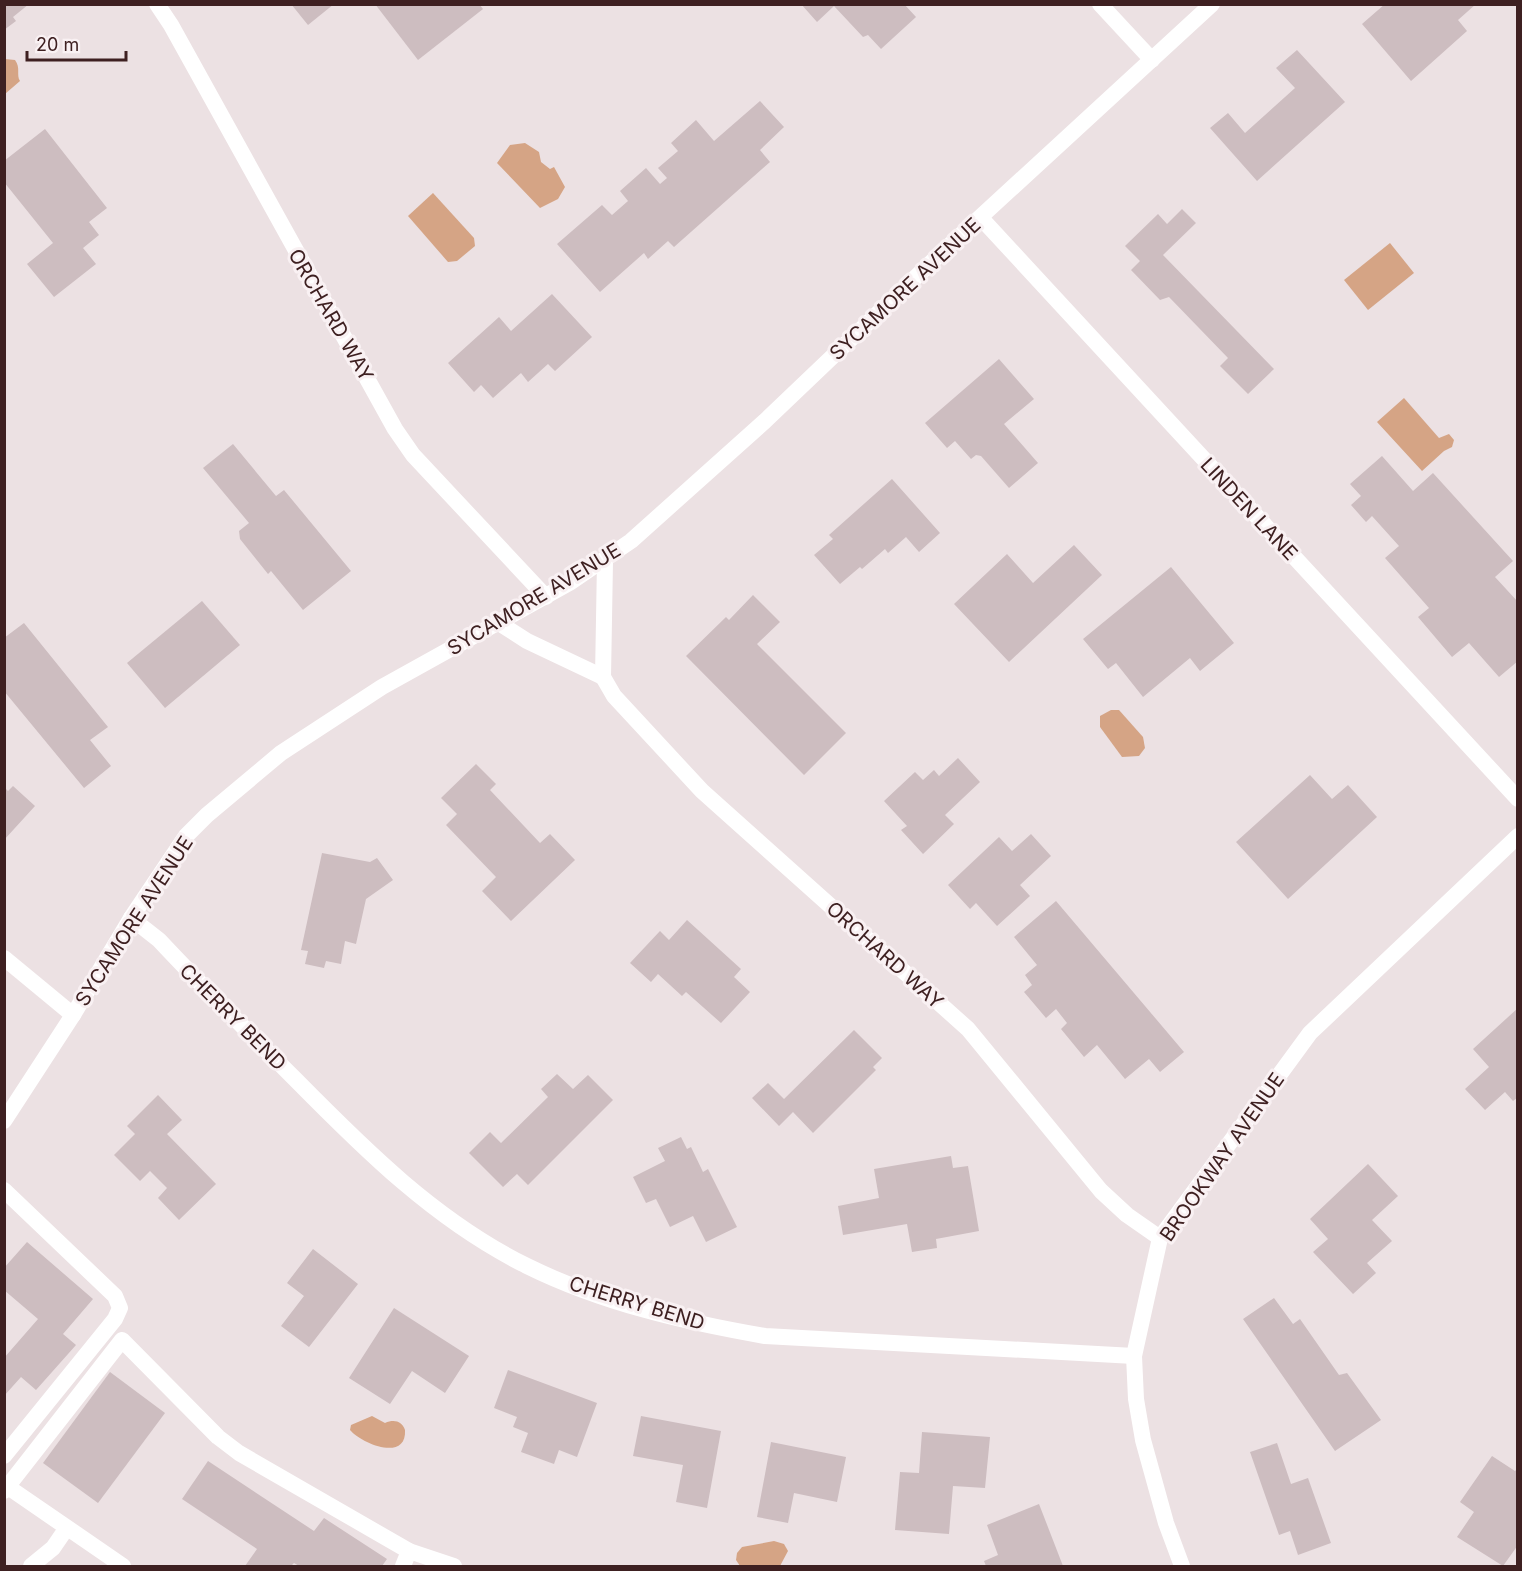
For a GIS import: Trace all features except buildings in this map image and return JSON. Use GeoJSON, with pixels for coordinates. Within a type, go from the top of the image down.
{"type":"FeatureCollection","features":[{"type":"Feature","properties":{"kind":"street","name":"ORCHARD WAY"},"geometry":{"type":"LineString","coordinates":[[157,4],[171,25],[395,429],[413,454],[546,597]]}},
{"type":"Feature","properties":{"kind":"street"},"geometry":{"type":"LineString","coordinates":[[1100,4],[1152,60]]}},
{"type":"Feature","properties":{"kind":"street","name":"SYCAMORE AVENUE"},"geometry":{"type":"LineString","coordinates":[[4,1120],[74,1015],[131,918],[186,836],[207,815],[281,753],[382,687],[546,597],[605,561],[765,421],[1212,4]]}},
{"type":"Feature","properties":{"kind":"street","name":"LINDEN LANE"},"geometry":{"type":"LineString","coordinates":[[981,218],[1518,799]]}},
{"type":"Feature","properties":{"kind":"street"},"geometry":{"type":"LineString","coordinates":[[499,623],[527,641],[603,677],[605,561]]}},
{"type":"Feature","properties":{"kind":"street","name":"ORCHARD WAY"},"geometry":{"type":"LineString","coordinates":[[603,677],[614,696],[702,791],[968,1029],[1101,1191],[1126,1215],[1160,1238]]}},
{"type":"Feature","properties":{"kind":"street","name":"BROOKWAY AVENUE"},"geometry":{"type":"LineString","coordinates":[[1182,1566],[1166,1523],[1143,1440],[1136,1399],[1134,1356],[1160,1238],[1310,1034],[1518,836]]}},
{"type":"Feature","properties":{"kind":"street","name":"CHERRY BEND"},"geometry":{"type":"LineString","coordinates":[[131,918],[159,940],[372,1158],[431,1207],[526,1266],[601,1296],[654,1312],[710,1327],[765,1336],[1134,1356]]}},
{"type":"Feature","properties":{"kind":"street"},"geometry":{"type":"LineString","coordinates":[[4,958],[74,1015]]}},
{"type":"Feature","properties":{"kind":"street"},"geometry":{"type":"LineString","coordinates":[[4,1190],[115,1296],[120,1308],[116,1318],[4,1456]]}},
{"type":"Feature","properties":{"kind":"street"},"geometry":{"type":"LineString","coordinates":[[123,1566],[6,1489],[122,1340],[218,1437],[239,1453],[406,1559],[454,1566]]}},
{"type":"Feature","properties":{"kind":"street"},"geometry":{"type":"LineString","coordinates":[[31,1566],[53,1548],[66,1528]]}},
{"type":"Feature","properties":{"kind":"shaded area"},"geometry":{"type":"Polygon","coordinates":[[[5,59],[15,60],[20,81],[5,94],[5,59]]]}},
{"type":"Feature","properties":{"kind":"shaded area"},"geometry":{"type":"Polygon","coordinates":[[[525,143],[539,152],[541,162],[550,169],[554,167],[565,187],[558,199],[540,208],[497,163],[510,145],[525,143]]]}},
{"type":"Feature","properties":{"kind":"shaded area"},"geometry":{"type":"Polygon","coordinates":[[[433,193],[474,238],[475,246],[457,261],[448,262],[408,216],[433,193]]]}},
{"type":"Feature","properties":{"kind":"shaded area"},"geometry":{"type":"Polygon","coordinates":[[[1390,243],[1414,273],[1368,310],[1344,280],[1390,243]]]}},
{"type":"Feature","properties":{"kind":"shaded area"},"geometry":{"type":"Polygon","coordinates":[[[1404,398],[1439,438],[1449,434],[1454,440],[1452,447],[1444,451],[1422,471],[1377,422],[1404,398]]]}},
{"type":"Feature","properties":{"kind":"shaded area"},"geometry":{"type":"Polygon","coordinates":[[[1111,710],[1119,710],[1143,737],[1145,748],[1139,756],[1122,757],[1100,727],[1100,716],[1111,710]]]}},
{"type":"Feature","properties":{"kind":"shaded area"},"geometry":{"type":"Polygon","coordinates":[[[372,1416],[385,1423],[394,1421],[400,1423],[405,1430],[404,1440],[392,1448],[383,1447],[373,1445],[350,1430],[351,1425],[372,1416]]]}},
{"type":"Feature","properties":{"kind":"shaded area"},"geometry":{"type":"Polygon","coordinates":[[[774,1541],[784,1544],[788,1551],[780,1566],[740,1566],[736,1560],[737,1553],[742,1547],[774,1541]]]}}]}
